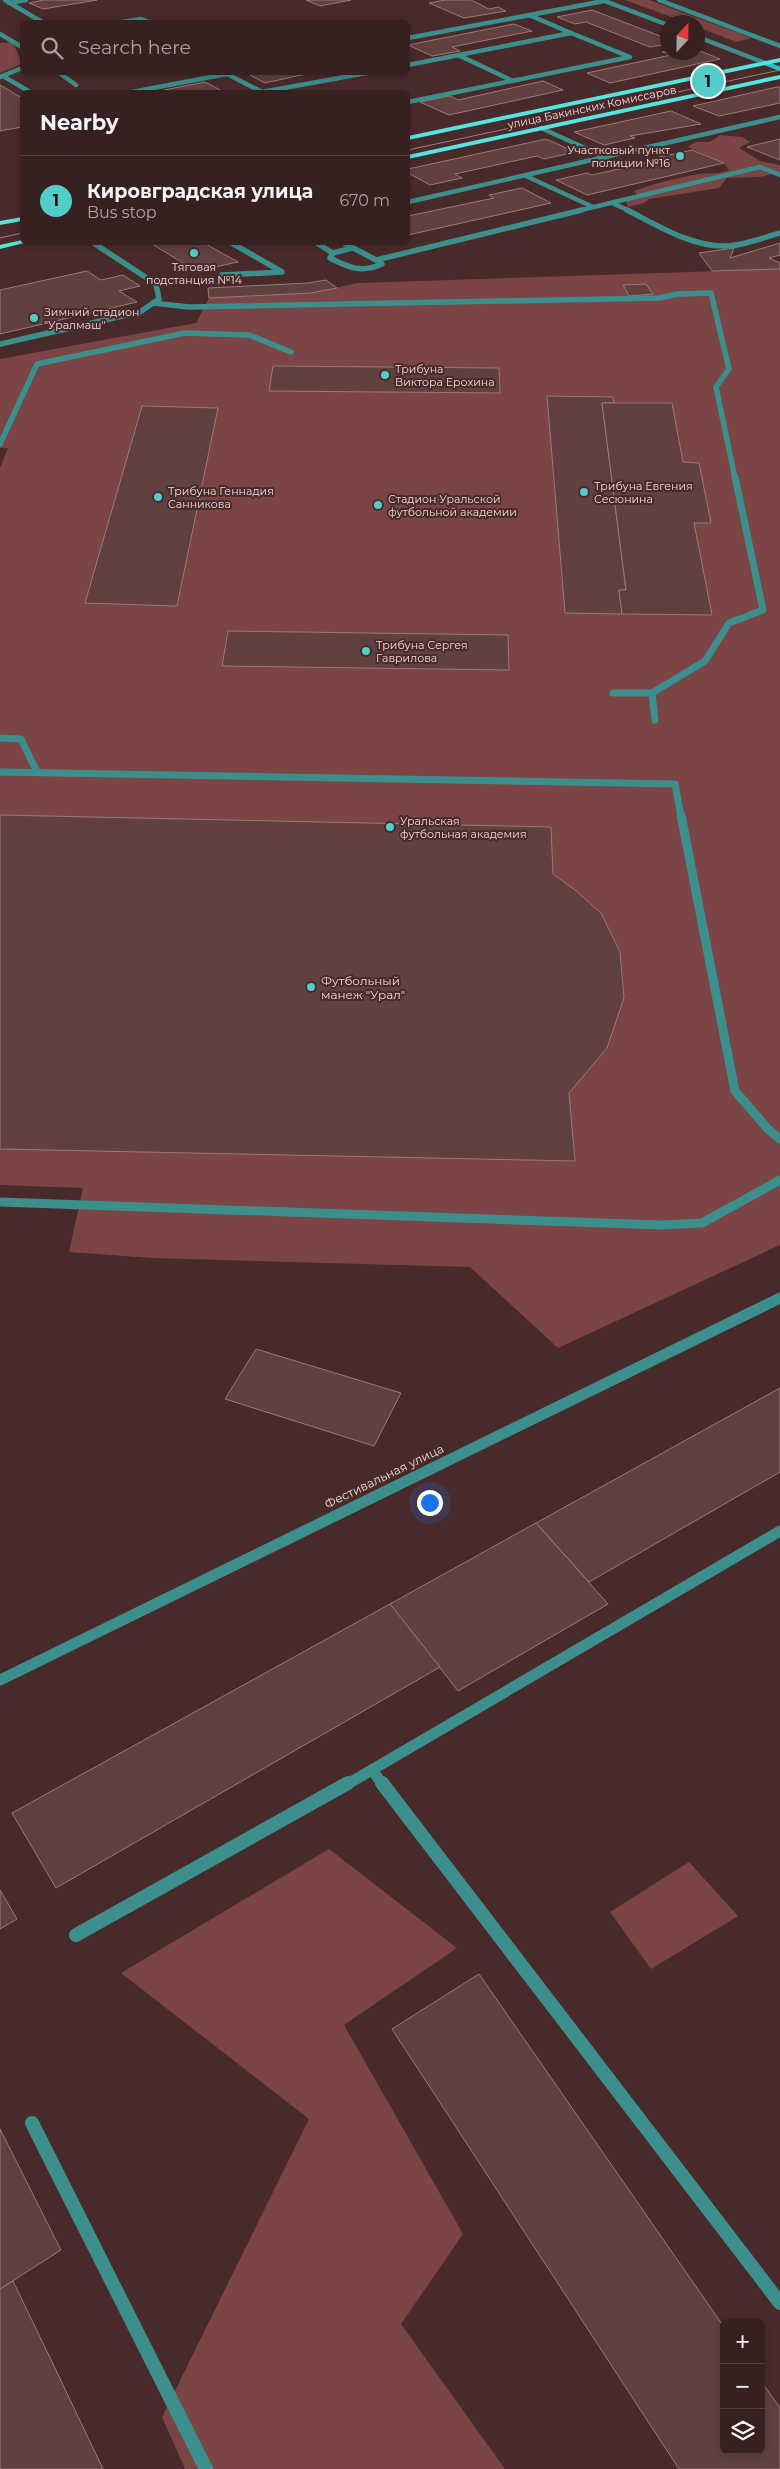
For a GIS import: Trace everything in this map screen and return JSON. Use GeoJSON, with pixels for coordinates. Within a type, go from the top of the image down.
{"type":"FeatureCollection","features":[{"type":"Feature","properties":{"kind":"main road","name":"улица Бакинских Комиссаров"},"geometry":{"type":"LineString","coordinates":[[410,138],[780,60]]}},
{"type":"Feature","properties":{"kind":"main road"},"geometry":{"type":"LineString","coordinates":[[765,64],[780,70]]}},
{"type":"Feature","properties":{"kind":"main road","name":"улица Бакинских Комиссаров"},"geometry":{"type":"LineString","coordinates":[[410,157],[780,77]]}},
{"type":"Feature","properties":{"kind":"main road"},"geometry":{"type":"LineString","coordinates":[[0,223],[20,219]]}},
{"type":"Feature","properties":{"kind":"main road"},"geometry":{"type":"LineString","coordinates":[[0,247],[20,242]]}},
{"type":"Feature","properties":{"kind":"street"},"geometry":{"type":"LineString","coordinates":[[5,0],[39,20]]}},
{"type":"Feature","properties":{"kind":"street"},"geometry":{"type":"LineString","coordinates":[[10,3],[26,0]]}},
{"type":"Feature","properties":{"kind":"street"},"geometry":{"type":"LineString","coordinates":[[410,38],[603,0],[660,22]]}},
{"type":"Feature","properties":{"kind":"street"},"geometry":{"type":"LineString","coordinates":[[659,0],[780,46]]}},
{"type":"Feature","properties":{"kind":"street"},"geometry":{"type":"LineString","coordinates":[[410,102],[630,57],[529,15]]}},
{"type":"Feature","properties":{"kind":"street"},"geometry":{"type":"LineString","coordinates":[[410,64],[460,56],[570,33]]}},
{"type":"Feature","properties":{"kind":"street"},"geometry":{"type":"LineString","coordinates":[[0,34],[20,46]]}},
{"type":"Feature","properties":{"kind":"street"},"geometry":{"type":"LineString","coordinates":[[705,40],[765,64]]}},
{"type":"Feature","properties":{"kind":"street"},"geometry":{"type":"LineString","coordinates":[[460,56],[513,80]]}},
{"type":"Feature","properties":{"kind":"street"},"geometry":{"type":"LineString","coordinates":[[2,77],[20,69]]}},
{"type":"Feature","properties":{"kind":"street"},"geometry":{"type":"LineString","coordinates":[[62,75],[76,85]]}},
{"type":"Feature","properties":{"kind":"street"},"geometry":{"type":"LineString","coordinates":[[143,90],[222,75]]}},
{"type":"Feature","properties":{"kind":"street"},"geometry":{"type":"LineString","coordinates":[[229,75],[258,90]]}},
{"type":"Feature","properties":{"kind":"street"},"geometry":{"type":"LineString","coordinates":[[273,90],[356,75]]}},
{"type":"Feature","properties":{"kind":"street"},"geometry":{"type":"LineString","coordinates":[[2,77],[26,90]]}},
{"type":"Feature","properties":{"kind":"street"},"geometry":{"type":"LineString","coordinates":[[410,202],[780,117]]}},
{"type":"Feature","properties":{"kind":"street"},"geometry":{"type":"LineString","coordinates":[[541,128],[607,158]]}},
{"type":"Feature","properties":{"kind":"street"},"geometry":{"type":"LineString","coordinates":[[376,260],[760,166],[780,175]]}},
{"type":"Feature","properties":{"kind":"street"},"geometry":{"type":"LineString","coordinates":[[526,176],[593,207]]}},
{"type":"Feature","properties":{"kind":"street"},"geometry":{"type":"LineString","coordinates":[[612,202],[700,243],[724,246],[742,244],[780,233]]}},
{"type":"Feature","properties":{"kind":"street"},"geometry":{"type":"LineString","coordinates":[[0,344],[140,312],[159,299],[156,284],[97,245]]}},
{"type":"Feature","properties":{"kind":"street"},"geometry":{"type":"LineString","coordinates":[[222,276],[282,272],[235,245]]}},
{"type":"Feature","properties":{"kind":"street"},"geometry":{"type":"LineString","coordinates":[[320,245],[333,253]]}},
{"type":"Feature","properties":{"kind":"street"},"geometry":{"type":"LineString","coordinates":[[347,245],[382,264],[371,270],[351,270],[330,258],[333,253],[352,248]]}},
{"type":"Feature","properties":{"kind":"street"},"geometry":{"type":"LineString","coordinates":[[153,303],[190,307],[367,305],[659,298],[678,294],[711,293],[730,368],[716,387],[763,610],[729,623],[705,661],[652,693],[613,693]]}},
{"type":"Feature","properties":{"kind":"street"},"geometry":{"type":"LineString","coordinates":[[0,444],[37,364],[185,333],[249,335],[291,352]]}},
{"type":"Feature","properties":{"kind":"street"},"geometry":{"type":"LineString","coordinates":[[652,693],[655,720]]}},
{"type":"Feature","properties":{"kind":"street"},"geometry":{"type":"LineString","coordinates":[[0,738],[21,739],[37,772]]}},
{"type":"Feature","properties":{"kind":"street"},"geometry":{"type":"LineString","coordinates":[[0,772],[675,784],[735,1091],[768,1129],[780,1139]]}},
{"type":"Feature","properties":{"kind":"street"},"geometry":{"type":"LineString","coordinates":[[0,1202],[662,1225],[702,1223],[780,1180]]}},
{"type":"Feature","properties":{"kind":"street","name":"Фестивальная улица"},"geometry":{"type":"LineString","coordinates":[[0,1680],[780,1298]]}},
{"type":"Feature","properties":{"kind":"street"},"geometry":{"type":"LineString","coordinates":[[76,1935],[372,1770],[780,1531]]}},
{"type":"Feature","properties":{"kind":"street"},"geometry":{"type":"LineString","coordinates":[[372,1770],[780,2303]]}},
{"type":"Feature","properties":{"kind":"street"},"geometry":{"type":"LineString","coordinates":[[32,2122],[206,2469]]}},
{"type":"Feature","properties":{"kind":"shaded area"},"geometry":{"type":"Polygon","coordinates":[[[625,0],[649,0],[690,15],[666,15],[625,0]]]}},
{"type":"Feature","properties":{"kind":"shaded area"},"geometry":{"type":"Polygon","coordinates":[[[705,21],[752,38],[736,42],[705,30],[705,21]]]}},
{"type":"Feature","properties":{"kind":"shaded area"},"geometry":{"type":"Polygon","coordinates":[[[13,42],[20,59],[20,65],[0,73],[0,43],[13,42]]]}},
{"type":"Feature","properties":{"kind":"shaded area"},"geometry":{"type":"Polygon","coordinates":[[[720,135],[742,137],[750,142],[739,148],[760,161],[780,165],[780,172],[760,177],[727,178],[719,188],[649,199],[644,203],[628,207],[626,201],[641,198],[634,191],[674,179],[729,170],[724,163],[688,147],[695,142],[710,142],[720,135]]]}},
{"type":"Feature","properties":{"kind":"shaded area","name":"Уральская футбольная академия"},"geometry":{"type":"Polygon","coordinates":[[[780,269],[780,1245],[558,1348],[470,1267],[152,1258],[69,1252],[83,1188],[0,1185],[0,468],[8,448],[0,448],[0,359],[196,323],[209,298],[311,293],[358,283],[780,269]]]}},
{"type":"Feature","properties":{"kind":"shaded area"},"geometry":{"type":"Polygon","coordinates":[[[329,1849],[457,1948],[344,2025],[463,2234],[401,2324],[505,2469],[185,2469],[162,2417],[309,2119],[121,1973],[329,1849]]]}},
{"type":"Feature","properties":{"kind":"shaded area"},"geometry":{"type":"Polygon","coordinates":[[[689,1862],[738,1916],[651,1969],[610,1912],[689,1862]]]}},
{"type":"Feature","properties":{"kind":"building"},"geometry":{"type":"Polygon","coordinates":[[[44,0],[97,0],[43,9],[29,3],[44,0]]]}},
{"type":"Feature","properties":{"kind":"building"},"geometry":{"type":"Polygon","coordinates":[[[306,0],[351,0],[320,6],[306,0]]]}},
{"type":"Feature","properties":{"kind":"building"},"geometry":{"type":"Polygon","coordinates":[[[445,0],[471,0],[489,9],[498,7],[506,11],[464,18],[429,3],[445,0]]]}},
{"type":"Feature","properties":{"kind":"building"},"geometry":{"type":"Polygon","coordinates":[[[592,10],[660,36],[660,45],[650,47],[586,22],[575,24],[557,17],[592,10]]]}},
{"type":"Feature","properties":{"kind":"building"},"geometry":{"type":"Polygon","coordinates":[[[514,24],[532,31],[452,47],[460,51],[432,56],[410,45],[514,24]]]}},
{"type":"Feature","properties":{"kind":"building"},"geometry":{"type":"Polygon","coordinates":[[[705,53],[720,59],[610,83],[587,73],[660,57],[660,60],[705,60],[705,53]]]}},
{"type":"Feature","properties":{"kind":"building"},"geometry":{"type":"Polygon","coordinates":[[[250,75],[301,75],[265,83],[250,75]]]}},
{"type":"Feature","properties":{"kind":"building"},"geometry":{"type":"Polygon","coordinates":[[[543,81],[563,90],[449,115],[420,102],[450,96],[458,100],[543,81]]]}},
{"type":"Feature","properties":{"kind":"building"},"geometry":{"type":"Polygon","coordinates":[[[205,82],[220,90],[164,90],[205,82]]]}},
{"type":"Feature","properties":{"kind":"building"},"geometry":{"type":"Polygon","coordinates":[[[0,85],[20,97],[20,127],[0,131],[0,85]]]}},
{"type":"Feature","properties":{"kind":"building"},"geometry":{"type":"Polygon","coordinates":[[[780,87],[780,103],[719,116],[693,106],[780,87]]]}},
{"type":"Feature","properties":{"kind":"building"},"geometry":{"type":"Polygon","coordinates":[[[671,111],[701,124],[630,136],[635,138],[604,145],[574,132],[671,111]]]}},
{"type":"Feature","properties":{"kind":"building"},"geometry":{"type":"Polygon","coordinates":[[[546,139],[575,152],[544,159],[537,156],[455,174],[462,178],[430,185],[410,174],[410,169],[546,139]]]}},
{"type":"Feature","properties":{"kind":"building"},"geometry":{"type":"Polygon","coordinates":[[[780,139],[780,160],[747,147],[780,139]]]}},
{"type":"Feature","properties":{"kind":"building"},"geometry":{"type":"Polygon","coordinates":[[[692,150],[724,163],[587,195],[556,180],[587,173],[592,175],[663,159],[659,157],[692,150]]]}},
{"type":"Feature","properties":{"kind":"building"},"geometry":{"type":"Polygon","coordinates":[[[522,188],[551,203],[410,235],[410,216],[494,198],[489,195],[522,188]]]}},
{"type":"Feature","properties":{"kind":"building"},"geometry":{"type":"Polygon","coordinates":[[[780,243],[780,255],[769,258],[780,263],[780,269],[712,271],[699,253],[734,248],[730,258],[780,243]]]}},
{"type":"Feature","properties":{"kind":"building","name":"Тяговая подстанция №14"},"geometry":{"type":"Polygon","coordinates":[[[154,245],[207,245],[238,262],[196,271],[154,245]]]}},
{"type":"Feature","properties":{"kind":"building","name":"Зимний стадион \"Уралмаш\""},"geometry":{"type":"Polygon","coordinates":[[[87,271],[101,280],[123,275],[140,286],[119,291],[137,302],[0,334],[0,290],[87,271]]]}},
{"type":"Feature","properties":{"kind":"building"},"geometry":{"type":"Polygon","coordinates":[[[326,280],[337,288],[311,293],[209,298],[208,288],[308,283],[326,280]]]}},
{"type":"Feature","properties":{"kind":"building"},"geometry":{"type":"Polygon","coordinates":[[[646,284],[653,294],[629,296],[623,285],[646,284]]]}},
{"type":"Feature","properties":{"kind":"building","name":"Трибуна Виктора Ерохина"},"geometry":{"type":"Polygon","coordinates":[[[273,366],[499,368],[500,393],[269,391],[273,366]]]}},
{"type":"Feature","properties":{"kind":"building","name":"Трибуна Евгения Сесюнина"},"geometry":{"type":"Polygon","coordinates":[[[547,396],[613,397],[614,403],[602,403],[626,590],[619,590],[622,614],[565,613],[547,396]]]}},
{"type":"Feature","properties":{"kind":"building"},"geometry":{"type":"Polygon","coordinates":[[[602,403],[672,403],[683,462],[699,463],[711,523],[694,523],[712,615],[622,614],[619,590],[626,590],[602,403]]]}},
{"type":"Feature","properties":{"kind":"building","name":"Трибуна Геннадия Санникова"},"geometry":{"type":"Polygon","coordinates":[[[142,406],[218,408],[177,606],[85,603],[142,406]]]}},
{"type":"Feature","properties":{"kind":"building","name":"Трибуна Сергея Гаврилова"},"geometry":{"type":"Polygon","coordinates":[[[228,631],[508,635],[509,670],[222,666],[228,631]]]}},
{"type":"Feature","properties":{"kind":"building","name":"Футбольный манеж \"Урал\""},"geometry":{"type":"Polygon","coordinates":[[[0,815],[551,827],[553,874],[601,913],[620,952],[624,998],[607,1048],[569,1093],[575,1161],[0,1149],[0,815]]]}},
{"type":"Feature","properties":{"kind":"building"},"geometry":{"type":"Polygon","coordinates":[[[256,1349],[401,1393],[374,1446],[225,1399],[256,1349]]]}},
{"type":"Feature","properties":{"kind":"building"},"geometry":{"type":"Polygon","coordinates":[[[780,1388],[780,1472],[589,1582],[536,1523],[780,1388]]]}},
{"type":"Feature","properties":{"kind":"building"},"geometry":{"type":"Polygon","coordinates":[[[536,1523],[608,1604],[458,1691],[390,1604],[536,1523]]]}},
{"type":"Feature","properties":{"kind":"building"},"geometry":{"type":"Polygon","coordinates":[[[390,1604],[440,1667],[56,1888],[12,1813],[390,1604]]]}},
{"type":"Feature","properties":{"kind":"building"},"geometry":{"type":"Polygon","coordinates":[[[0,1890],[17,1919],[0,1929],[0,1890]]]}},
{"type":"Feature","properties":{"kind":"building"},"geometry":{"type":"Polygon","coordinates":[[[479,1974],[720,2321],[720,2454],[765,2454],[765,2387],[780,2408],[780,2469],[679,2469],[392,2029],[479,1974]]]}},
{"type":"Feature","properties":{"kind":"building"},"geometry":{"type":"Polygon","coordinates":[[[0,2129],[61,2250],[0,2289],[0,2129]]]}},
{"type":"Feature","properties":{"kind":"building"},"geometry":{"type":"Polygon","coordinates":[[[13,2281],[103,2469],[0,2469],[0,2289],[13,2281]]]}},
{"type":"Feature","properties":{"kind":"tram line"},"geometry":{"type":"LineString","coordinates":[[410,150],[780,70]]}},
{"type":"Feature","properties":{"kind":"tram line"},"geometry":{"type":"LineString","coordinates":[[0,238],[20,233]]}},
{"type":"Feature","properties":{"kind":"place","name":"Кировградская улица"},"geometry":{"type":"Point","coordinates":[708,81]}},
{"type":"Feature","properties":{"kind":"place","name":"Участковый пункт полиции №16"},"geometry":{"type":"Point","coordinates":[680,156]}},
{"type":"Feature","properties":{"kind":"place","name":"Тяговая подстанция №14"},"geometry":{"type":"Point","coordinates":[194,253]}},
{"type":"Feature","properties":{"kind":"place","name":"Зимний стадион \"Уралмаш\""},"geometry":{"type":"Point","coordinates":[34,318]}},
{"type":"Feature","properties":{"kind":"place","name":"Трибуна Виктора Ерохина"},"geometry":{"type":"Point","coordinates":[385,375]}},
{"type":"Feature","properties":{"kind":"place","name":"Трибуна Евгения Сесюнина"},"geometry":{"type":"Point","coordinates":[584,492]}},
{"type":"Feature","properties":{"kind":"place","name":"Трибуна Геннадия Санникова"},"geometry":{"type":"Point","coordinates":[158,497]}},
{"type":"Feature","properties":{"kind":"place","name":"Стадион Уральской футбольной академии"},"geometry":{"type":"Point","coordinates":[378,505]}},
{"type":"Feature","properties":{"kind":"place","name":"Трибуна Сергея Гаврилова"},"geometry":{"type":"Point","coordinates":[366,651]}},
{"type":"Feature","properties":{"kind":"place","name":"Уральская футбольная академия"},"geometry":{"type":"Point","coordinates":[390,827]}},
{"type":"Feature","properties":{"kind":"place","name":"Футбольный манеж \"Урал\""},"geometry":{"type":"Point","coordinates":[311,987]}}]}
